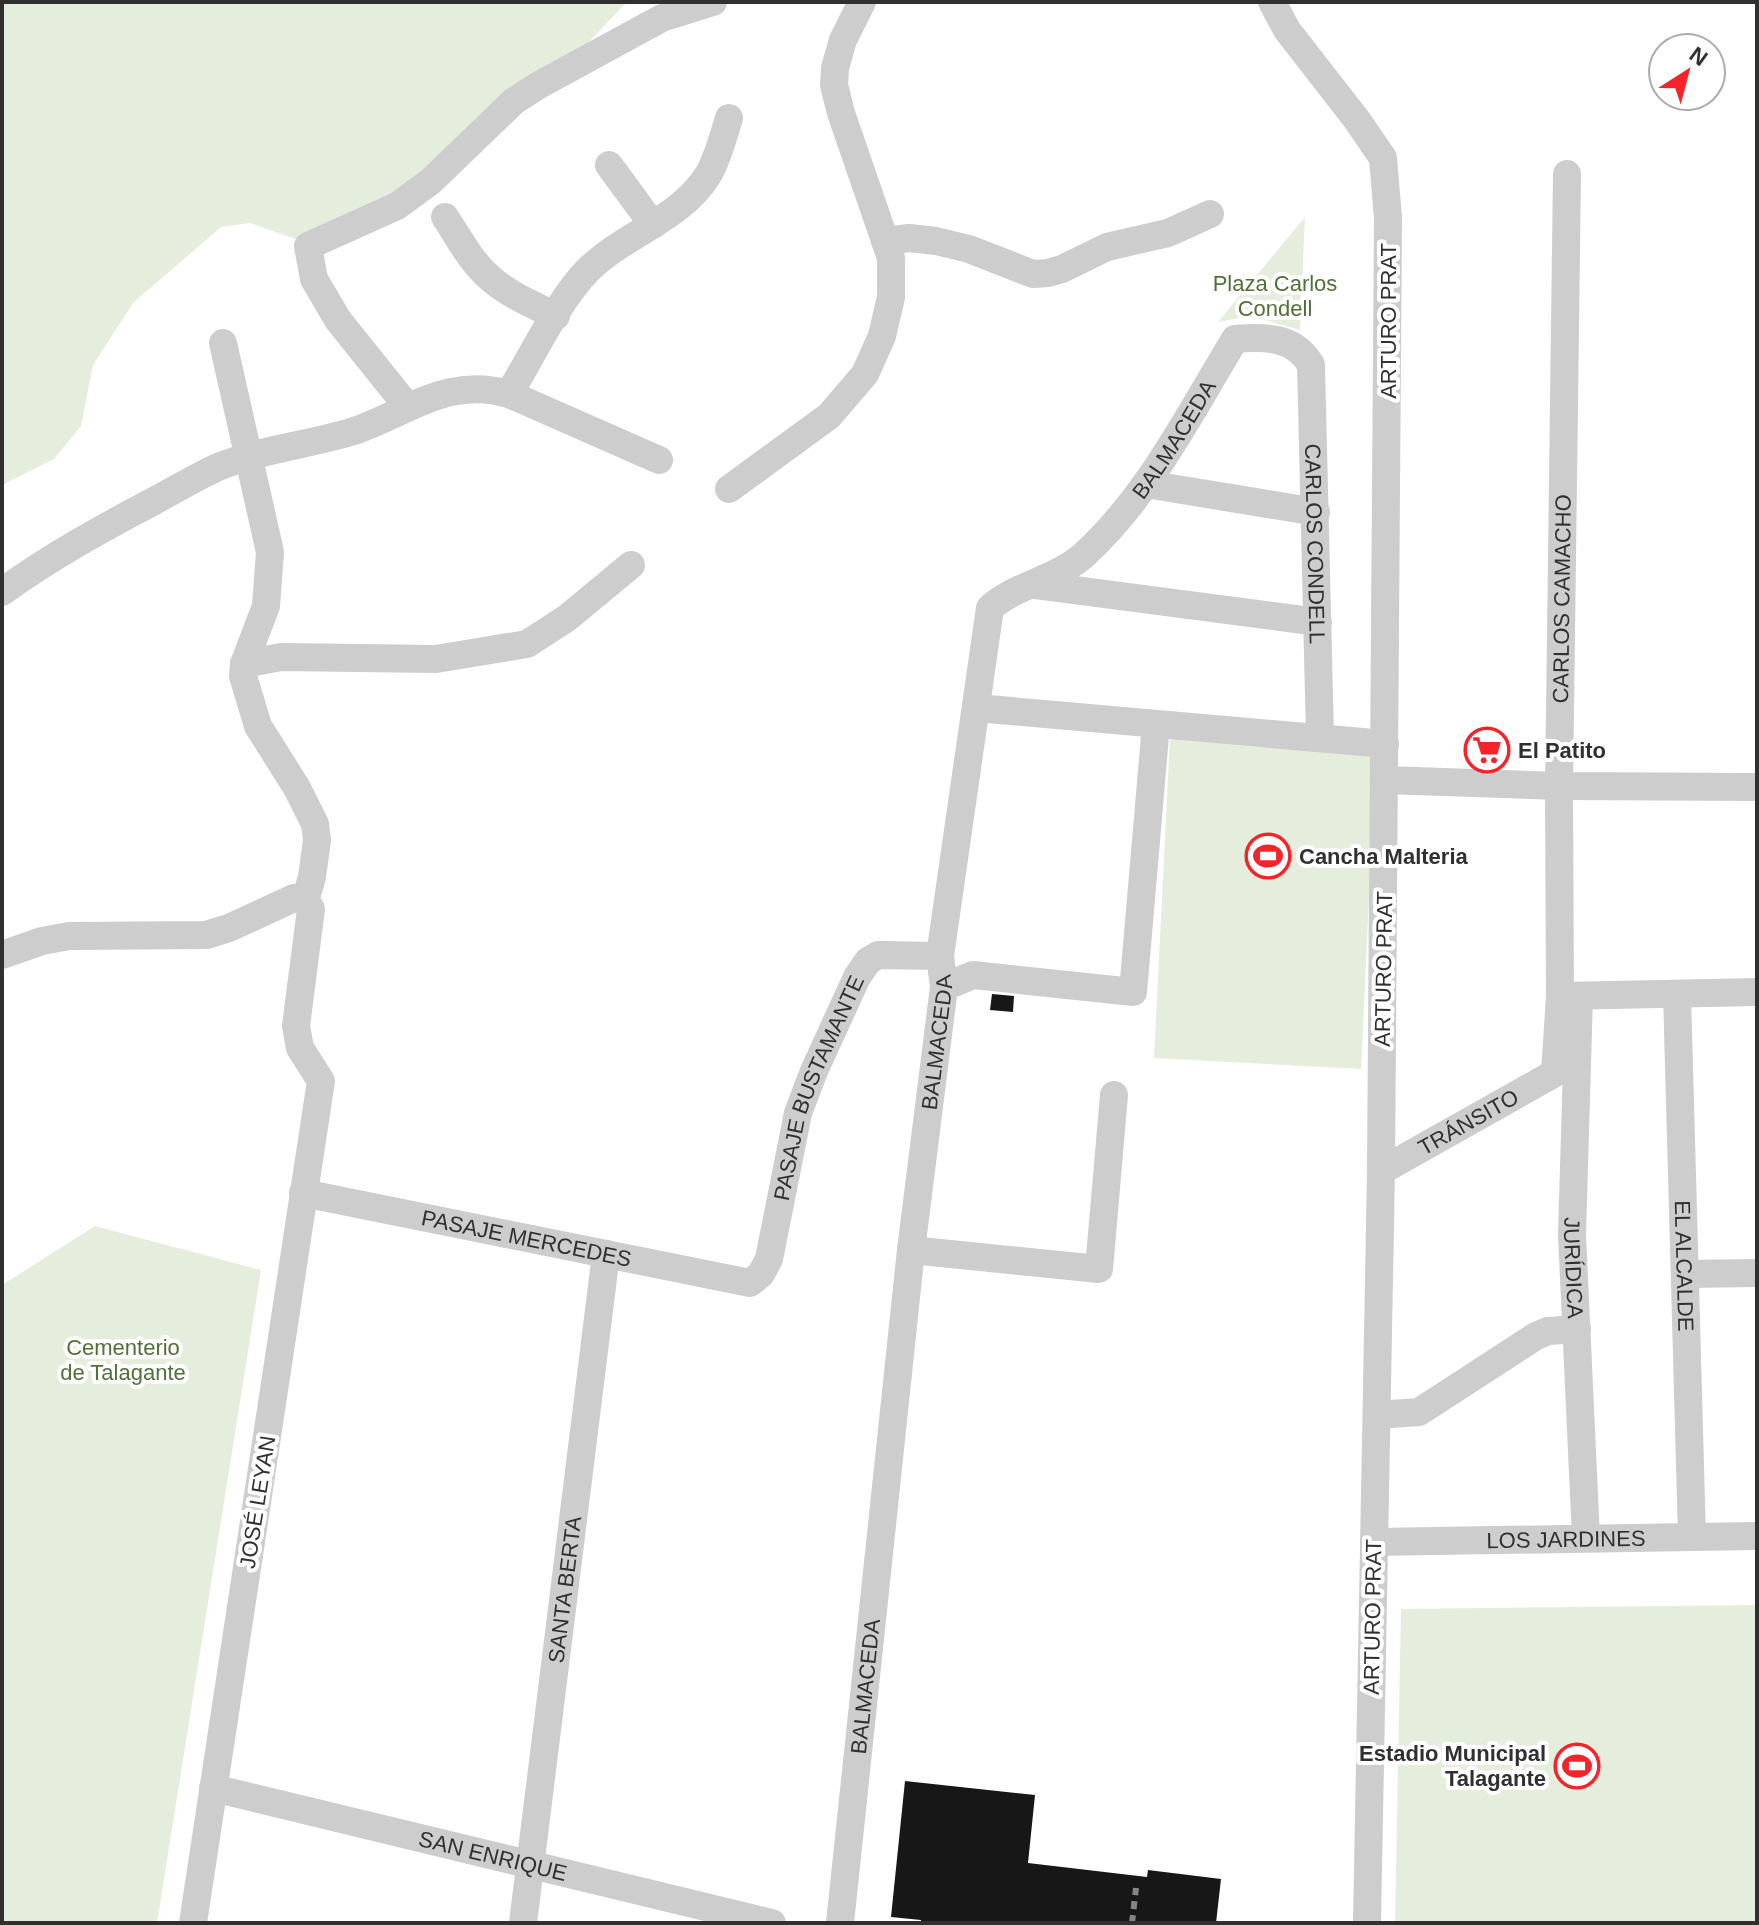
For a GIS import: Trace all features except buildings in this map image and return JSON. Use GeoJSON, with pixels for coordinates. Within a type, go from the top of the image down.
{"type":"FeatureCollection","features":[{"type":"Feature","properties":{"kind":"street"},"geometry":{"type":"LineString","coordinates":[[407,406],[338,320],[314,279],[308,246],[397,206],[431,181],[514,101],[539,85],[662,18],[713,2]]}},
{"type":"Feature","properties":{"kind":"street"},"geometry":{"type":"LineString","coordinates":[[729,489],[829,416],[865,374],[882,336],[891,297],[891,258],[834,85],[843,40],[862,2]]}},
{"type":"Feature","properties":{"kind":"street","name":"ARTURO PRAT"},"geometry":{"type":"LineString","coordinates":[[1272,2],[1287,30],[1383,158],[1388,218],[1381,1171],[1367,1923]]}},
{"type":"Feature","properties":{"kind":"street"},"geometry":{"type":"LineString","coordinates":[[509,394],[575,284],[590,267],[687,200],[707,176],[729,118]]}},
{"type":"Feature","properties":{"kind":"street"},"geometry":{"type":"LineString","coordinates":[[609,165],[653,225]]}},
{"type":"Feature","properties":{"kind":"street","name":"CARLOS CAMACHO"},"geometry":{"type":"LineString","coordinates":[[1555,1073],[1569,996],[1559,786],[1567,174]]}},
{"type":"Feature","properties":{"kind":"street"},"geometry":{"type":"LineString","coordinates":[[885,241],[909,238],[936,241],[969,249],[1033,274],[1048,273],[1107,247],[1168,233],[1210,214]]}},
{"type":"Feature","properties":{"kind":"street"},"geometry":{"type":"LineString","coordinates":[[445,217],[476,264],[490,279],[506,291],[556,316]]}},
{"type":"Feature","properties":{"kind":"street","name":"BALMACEDA"},"geometry":{"type":"LineString","coordinates":[[840,1923],[911,1250],[944,987],[940,956],[990,608],[1002,597],[1036,585],[1083,556],[1146,484],[1235,339],[1255,337],[1293,344],[1305,354]]}},
{"type":"Feature","properties":{"kind":"street"},"geometry":{"type":"LineString","coordinates":[[2,955],[42,941],[69,936],[206,935],[229,928],[294,898],[305,901],[314,865],[315,824],[297,788],[258,726],[243,676],[244,664],[266,606],[271,571],[270,552],[223,343]]}},
{"type":"Feature","properties":{"kind":"street","name":"CARLOS CONDELL"},"geometry":{"type":"LineString","coordinates":[[1305,354],[1311,365],[1320,737]]}},
{"type":"Feature","properties":{"kind":"street"},"geometry":{"type":"LineString","coordinates":[[2,592],[78,541],[218,468],[248,457],[354,430],[440,393],[493,389],[659,460]]}},
{"type":"Feature","properties":{"kind":"street"},"geometry":{"type":"LineString","coordinates":[[1146,484],[1316,512]]}},
{"type":"Feature","properties":{"kind":"street"},"geometry":{"type":"LineString","coordinates":[[244,664],[281,657],[436,659],[527,644],[567,618],[631,565]]}},
{"type":"Feature","properties":{"kind":"street"},"geometry":{"type":"LineString","coordinates":[[1036,585],[1318,622]]}},
{"type":"Feature","properties":{"kind":"street"},"geometry":{"type":"LineString","coordinates":[[977,708],[1385,744]]}},
{"type":"Feature","properties":{"kind":"street"},"geometry":{"type":"LineString","coordinates":[[944,987],[973,975],[1133,992],[1156,724]]}},
{"type":"Feature","properties":{"kind":"street"},"geometry":{"type":"LineString","coordinates":[[1385,780],[1559,786],[1757,787]]}},
{"type":"Feature","properties":{"kind":"street","name":"JOSÉ LEYAN"},"geometry":{"type":"LineString","coordinates":[[193,1923],[321,1081],[300,1048],[296,1026],[311,915],[309,904],[305,901]]}},
{"type":"Feature","properties":{"kind":"street","name":"PASAJE BUSTAMANTE"},"geometry":{"type":"LineString","coordinates":[[750,1283],[761,1274],[769,1259],[794,1130],[806,1090],[857,977],[868,961],[878,955],[940,956]]}},
{"type":"Feature","properties":{"kind":"street"},"geometry":{"type":"LineString","coordinates":[[1569,996],[1757,992]]}},
{"type":"Feature","properties":{"kind":"street","name":"EL ALCALDE"},"geometry":{"type":"LineString","coordinates":[[1677,994],[1692,1537]]}},
{"type":"Feature","properties":{"kind":"street","name":"JURÍDICA"},"geometry":{"type":"LineString","coordinates":[[1569,996],[1572,1235],[1586,1538]]}},
{"type":"Feature","properties":{"kind":"street","name":"TRÁNSITO"},"geometry":{"type":"LineString","coordinates":[[1381,1171],[1555,1073]]}},
{"type":"Feature","properties":{"kind":"street"},"geometry":{"type":"LineString","coordinates":[[911,1250],[1099,1269],[1114,1095]]}},
{"type":"Feature","properties":{"kind":"street","name":"PASAJE MERCEDES"},"geometry":{"type":"LineString","coordinates":[[303,1193],[750,1283]]}},
{"type":"Feature","properties":{"kind":"street","name":"SANTA BERTA"},"geometry":{"type":"LineString","coordinates":[[523,1923],[606,1254]]}},
{"type":"Feature","properties":{"kind":"street"},"geometry":{"type":"LineString","coordinates":[[1685,1274],[1757,1273]]}},
{"type":"Feature","properties":{"kind":"street"},"geometry":{"type":"LineString","coordinates":[[1377,1415],[1419,1412],[1536,1336],[1548,1331],[1577,1329]]}},
{"type":"Feature","properties":{"kind":"street","name":"LOS JARDINES"},"geometry":{"type":"LineString","coordinates":[[1374,1542],[1757,1536]]}},
{"type":"Feature","properties":{"kind":"street","name":"SAN ENRIQUE"},"geometry":{"type":"LineString","coordinates":[[213,1788],[772,1923]]}},
{"type":"Feature","properties":{"kind":"green space"},"geometry":{"type":"Polygon","coordinates":[[[2,2],[627,2],[581,50],[333,238],[296,239],[250,223],[221,227],[133,303],[93,365],[81,426],[54,459],[2,485],[2,2]]]}},
{"type":"Feature","properties":{"kind":"green space","name":"Plaza Carlos Condell"},"geometry":{"type":"Polygon","coordinates":[[[1305,217],[1300,330],[1251,316],[1218,322],[1305,217]]]}},
{"type":"Feature","properties":{"kind":"green space","name":"Cancha Malteria"},"geometry":{"type":"Polygon","coordinates":[[[1170,737],[1376,748],[1361,1069],[1154,1058],[1170,737]]]}},
{"type":"Feature","properties":{"kind":"green space","name":"Cementerio de Talagante"},"geometry":{"type":"Polygon","coordinates":[[[95,1226],[261,1270],[157,1923],[2,1923],[2,1285],[95,1226]]]}},
{"type":"Feature","properties":{"kind":"green space","name":"Estadio Municipal Talagante"},"geometry":{"type":"Polygon","coordinates":[[[1757,1605],[1757,1923],[1395,1923],[1401,1609],[1757,1605]]]}},
{"type":"Feature","properties":{"kind":"railway"},"geometry":{"type":"LineString","coordinates":[[1132,1923],[1136,1888]]}},
{"type":"Feature","properties":{"kind":"place","name":"El Patito"},"geometry":{"type":"Point","coordinates":[1487,750]}},
{"type":"Feature","properties":{"kind":"place","name":"Cancha Malteria"},"geometry":{"type":"Point","coordinates":[1268,856]}},
{"type":"Feature","properties":{"kind":"place","name":"Estadio Municipal Talagante"},"geometry":{"type":"Point","coordinates":[1577,1766]}}]}
